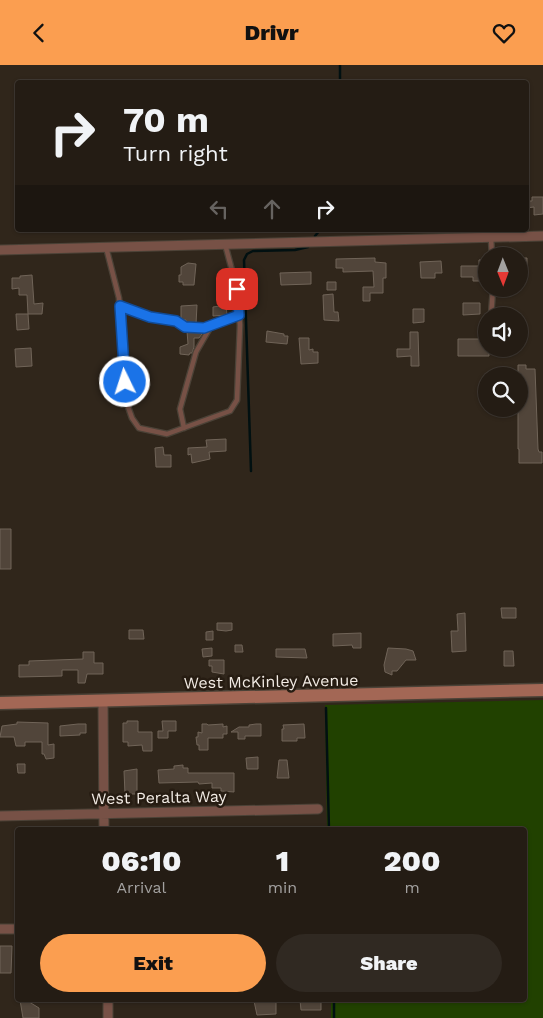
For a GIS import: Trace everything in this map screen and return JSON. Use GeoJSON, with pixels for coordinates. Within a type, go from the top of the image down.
{"type":"FeatureCollection","features":[{"type":"Feature","properties":{"kind":"main road","name":"West McKinley Avenue"},"geometry":{"type":"LineString","coordinates":[[0,703],[543,690]]}},
{"type":"Feature","properties":{"kind":"street"},"geometry":{"type":"LineString","coordinates":[[0,250],[543,236]]}},
{"type":"Feature","properties":{"kind":"street"},"geometry":{"type":"LineString","coordinates":[[103,701],[104,827]]}},
{"type":"Feature","properties":{"kind":"street","name":"West Peralta Way"},"geometry":{"type":"LineString","coordinates":[[0,816],[318,809]]}},
{"type":"Feature","properties":{"kind":"street"},"geometry":{"type":"LineString","coordinates":[[0,929],[15,929]]}},
{"type":"Feature","properties":{"kind":"street"},"geometry":{"type":"LineString","coordinates":[[108,1002],[108,1018]]}},
{"type":"Feature","properties":{"kind":"lane"},"geometry":{"type":"LineString","coordinates":[[490,238],[491,247]]}},
{"type":"Feature","properties":{"kind":"lane"},"geometry":{"type":"LineString","coordinates":[[106,247],[120,298],[126,401],[132,418],[139,428],[167,433],[230,411],[238,400],[239,315],[237,289],[225,245]]}},
{"type":"Feature","properties":{"kind":"lane"},"geometry":{"type":"LineString","coordinates":[[120,306],[150,317],[176,321],[185,327],[204,328],[239,315]]}},
{"type":"Feature","properties":{"kind":"lane"},"geometry":{"type":"LineString","coordinates":[[184,428],[180,409],[196,352],[211,325]]}},
{"type":"Feature","properties":{"kind":"green space"},"geometry":{"type":"Polygon","coordinates":[[[543,700],[543,1018],[331,1018],[331,1002],[527,1002],[527,827],[327,827],[325,705],[543,700]]]}},
{"type":"Feature","properties":{"kind":"building"},"geometry":{"type":"Polygon","coordinates":[[[532,197],[543,197],[543,214],[534,215],[534,207],[529,208],[529,201],[532,201],[532,197]]]}},
{"type":"Feature","properties":{"kind":"building"},"geometry":{"type":"Polygon","coordinates":[[[375,258],[375,262],[386,263],[383,293],[370,293],[370,301],[363,301],[363,287],[374,287],[373,271],[343,272],[343,268],[336,268],[336,259],[375,258]]]}},
{"type":"Feature","properties":{"kind":"building"},"geometry":{"type":"Polygon","coordinates":[[[441,261],[442,273],[435,273],[435,278],[421,278],[420,262],[441,261]]]}},
{"type":"Feature","properties":{"kind":"building"},"geometry":{"type":"Polygon","coordinates":[[[188,263],[196,264],[194,285],[183,285],[183,282],[179,282],[181,267],[188,263]]]}},
{"type":"Feature","properties":{"kind":"building"},"geometry":{"type":"Polygon","coordinates":[[[461,266],[478,266],[478,281],[473,281],[473,277],[461,277],[461,266]]]}},
{"type":"Feature","properties":{"kind":"building"},"geometry":{"type":"Polygon","coordinates":[[[311,272],[311,284],[281,285],[280,273],[311,272]]]}},
{"type":"Feature","properties":{"kind":"building"},"geometry":{"type":"Polygon","coordinates":[[[32,275],[34,304],[43,303],[42,314],[28,314],[27,295],[19,295],[19,288],[12,289],[12,278],[32,275]]]}},
{"type":"Feature","properties":{"kind":"building"},"geometry":{"type":"Polygon","coordinates":[[[327,282],[336,282],[336,290],[327,290],[327,282]]]}},
{"type":"Feature","properties":{"kind":"building"},"geometry":{"type":"Polygon","coordinates":[[[333,294],[334,312],[338,312],[339,321],[324,320],[323,295],[333,294]]]}},
{"type":"Feature","properties":{"kind":"building"},"geometry":{"type":"Polygon","coordinates":[[[463,303],[480,303],[478,314],[463,315],[463,303]]]}},
{"type":"Feature","properties":{"kind":"building"},"geometry":{"type":"Polygon","coordinates":[[[197,305],[196,324],[186,323],[186,320],[181,320],[181,306],[197,305]]]}},
{"type":"Feature","properties":{"kind":"building"},"geometry":{"type":"Polygon","coordinates":[[[226,305],[227,315],[213,316],[213,307],[226,305]]]}},
{"type":"Feature","properties":{"kind":"building"},"geometry":{"type":"Polygon","coordinates":[[[413,309],[424,309],[424,322],[413,323],[413,309]]]}},
{"type":"Feature","properties":{"kind":"building"},"geometry":{"type":"Polygon","coordinates":[[[16,314],[28,314],[29,329],[17,330],[16,314]]]}},
{"type":"Feature","properties":{"kind":"building"},"geometry":{"type":"Polygon","coordinates":[[[187,331],[201,332],[202,334],[199,338],[194,338],[194,347],[189,355],[180,354],[180,347],[188,344],[187,331]]]}},
{"type":"Feature","properties":{"kind":"building"},"geometry":{"type":"Polygon","coordinates":[[[267,331],[288,336],[287,344],[266,342],[267,331]]]}},
{"type":"Feature","properties":{"kind":"building"},"geometry":{"type":"Polygon","coordinates":[[[410,332],[418,332],[419,366],[411,366],[411,356],[397,357],[397,349],[410,349],[410,332]]]}},
{"type":"Feature","properties":{"kind":"building"},"geometry":{"type":"Polygon","coordinates":[[[299,338],[309,338],[309,350],[313,349],[313,352],[318,352],[318,363],[301,364],[299,338]]]}},
{"type":"Feature","properties":{"kind":"building"},"geometry":{"type":"Polygon","coordinates":[[[458,339],[478,339],[478,356],[458,356],[458,339]]]}},
{"type":"Feature","properties":{"kind":"building"},"geometry":{"type":"Polygon","coordinates":[[[31,348],[32,366],[16,367],[15,349],[31,348]]]}},
{"type":"Feature","properties":{"kind":"building"},"geometry":{"type":"Polygon","coordinates":[[[518,365],[526,365],[526,367],[518,367],[518,365]]]}},
{"type":"Feature","properties":{"kind":"building"},"geometry":{"type":"Polygon","coordinates":[[[528,369],[535,369],[538,449],[539,452],[542,452],[542,463],[519,463],[518,417],[528,417],[528,369]]]}},
{"type":"Feature","properties":{"kind":"building"},"geometry":{"type":"Polygon","coordinates":[[[226,439],[226,451],[209,452],[210,459],[192,463],[191,454],[188,455],[188,448],[207,447],[206,440],[226,439]]]}},
{"type":"Feature","properties":{"kind":"building"},"geometry":{"type":"Polygon","coordinates":[[[163,447],[164,455],[171,455],[171,467],[156,467],[155,448],[163,447]]]}},
{"type":"Feature","properties":{"kind":"building"},"geometry":{"type":"Polygon","coordinates":[[[0,529],[11,529],[11,569],[0,569],[0,529]]]}},
{"type":"Feature","properties":{"kind":"building"},"geometry":{"type":"Polygon","coordinates":[[[501,608],[516,608],[516,618],[502,618],[501,608]]]}},
{"type":"Feature","properties":{"kind":"building"},"geometry":{"type":"Polygon","coordinates":[[[465,613],[466,651],[452,652],[451,631],[458,631],[457,614],[465,613]]]}},
{"type":"Feature","properties":{"kind":"building"},"geometry":{"type":"Polygon","coordinates":[[[217,623],[232,623],[232,630],[217,630],[217,623]]]}},
{"type":"Feature","properties":{"kind":"building"},"geometry":{"type":"Polygon","coordinates":[[[129,630],[143,630],[144,639],[129,639],[129,630]]]}},
{"type":"Feature","properties":{"kind":"building"},"geometry":{"type":"Polygon","coordinates":[[[213,631],[213,640],[206,640],[206,632],[213,631]]]}},
{"type":"Feature","properties":{"kind":"building"},"geometry":{"type":"Polygon","coordinates":[[[361,633],[361,648],[353,648],[352,645],[333,646],[333,634],[361,633]]]}},
{"type":"Feature","properties":{"kind":"building"},"geometry":{"type":"Polygon","coordinates":[[[235,645],[242,645],[243,652],[235,652],[235,645]]]}},
{"type":"Feature","properties":{"kind":"building"},"geometry":{"type":"Polygon","coordinates":[[[212,648],[212,656],[203,657],[202,649],[212,648]]]}},
{"type":"Feature","properties":{"kind":"building"},"geometry":{"type":"Polygon","coordinates":[[[388,648],[413,651],[416,660],[406,660],[397,671],[392,671],[392,675],[385,672],[384,665],[388,648]]]}},
{"type":"Feature","properties":{"kind":"building"},"geometry":{"type":"Polygon","coordinates":[[[276,649],[305,649],[307,658],[276,657],[276,649]]]}},
{"type":"Feature","properties":{"kind":"building"},"geometry":{"type":"Polygon","coordinates":[[[504,651],[513,651],[514,666],[504,666],[504,651]]]}},
{"type":"Feature","properties":{"kind":"building"},"geometry":{"type":"Polygon","coordinates":[[[83,652],[94,652],[94,663],[103,663],[103,674],[87,674],[85,683],[78,683],[78,670],[62,670],[62,676],[19,677],[19,665],[29,665],[29,661],[83,659],[83,652]]]}},
{"type":"Feature","properties":{"kind":"building"},"geometry":{"type":"Polygon","coordinates":[[[209,660],[224,660],[224,674],[212,672],[209,660]]]}},
{"type":"Feature","properties":{"kind":"building"},"geometry":{"type":"Polygon","coordinates":[[[127,721],[138,721],[138,732],[152,732],[152,751],[143,751],[142,745],[128,746],[128,742],[123,742],[123,723],[127,723],[127,721]]]}},
{"type":"Feature","properties":{"kind":"building"},"geometry":{"type":"Polygon","coordinates":[[[162,721],[176,721],[176,731],[168,731],[168,738],[158,738],[158,731],[163,731],[162,721]]]}},
{"type":"Feature","properties":{"kind":"building"},"geometry":{"type":"Polygon","coordinates":[[[17,722],[48,723],[48,745],[54,744],[54,758],[46,759],[44,754],[42,754],[42,742],[25,742],[25,746],[16,746],[14,737],[0,737],[2,726],[17,724],[17,722]]]}},
{"type":"Feature","properties":{"kind":"building"},"geometry":{"type":"Polygon","coordinates":[[[86,724],[86,733],[60,736],[60,726],[86,724]]]}},
{"type":"Feature","properties":{"kind":"building"},"geometry":{"type":"Polygon","coordinates":[[[202,724],[223,724],[223,727],[227,726],[227,734],[223,734],[223,738],[208,738],[208,750],[199,750],[196,737],[198,737],[198,732],[202,733],[202,724]]]}},
{"type":"Feature","properties":{"kind":"building"},"geometry":{"type":"Polygon","coordinates":[[[261,724],[261,736],[245,736],[245,739],[238,739],[238,732],[231,732],[239,727],[249,727],[249,725],[261,724]]]}},
{"type":"Feature","properties":{"kind":"building"},"geometry":{"type":"Polygon","coordinates":[[[304,724],[305,738],[297,738],[297,741],[282,741],[283,725],[304,724]]]}},
{"type":"Feature","properties":{"kind":"building"},"geometry":{"type":"Polygon","coordinates":[[[258,757],[258,769],[247,769],[246,758],[258,757]]]}},
{"type":"Feature","properties":{"kind":"building"},"geometry":{"type":"Polygon","coordinates":[[[279,760],[287,760],[289,778],[277,778],[279,760]]]}},
{"type":"Feature","properties":{"kind":"building"},"geometry":{"type":"Polygon","coordinates":[[[17,764],[25,764],[25,773],[18,773],[17,764]]]}},
{"type":"Feature","properties":{"kind":"building"},"geometry":{"type":"Polygon","coordinates":[[[183,765],[183,768],[188,768],[188,773],[234,773],[234,792],[221,791],[221,788],[212,788],[212,783],[159,783],[158,770],[174,769],[174,766],[183,765]]]}},
{"type":"Feature","properties":{"kind":"building"},"geometry":{"type":"Polygon","coordinates":[[[137,769],[137,794],[125,794],[124,771],[137,769]]]}},
{"type":"Feature","properties":{"kind":"building"},"geometry":{"type":"Polygon","coordinates":[[[0,946],[12,946],[11,973],[0,973],[0,946]]]}},
{"type":"Feature","properties":{"kind":"building"},"geometry":{"type":"Polygon","coordinates":[[[20,1002],[29,1002],[39,1008],[39,1018],[23,1018],[20,1002]]]}},
{"type":"Feature","properties":{"kind":"building"},"geometry":{"type":"Polygon","coordinates":[[[254,1002],[276,1002],[276,1014],[257,1015],[254,1002]]]}},
{"type":"Feature","properties":{"kind":"building"},"geometry":{"type":"Polygon","coordinates":[[[300,1002],[321,1002],[321,1010],[301,1010],[300,1002]]]}},
{"type":"Feature","properties":{"kind":"waterway"},"geometry":{"type":"LineString","coordinates":[[340,65],[340,80]]}},
{"type":"Feature","properties":{"kind":"waterway"},"geometry":{"type":"LineString","coordinates":[[315,236],[318,232]]}},
{"type":"Feature","properties":{"kind":"waterway"},"geometry":{"type":"LineString","coordinates":[[251,471],[244,260],[247,254],[253,251],[295,250],[308,247]]}},
{"type":"Feature","properties":{"kind":"waterway"},"geometry":{"type":"LineString","coordinates":[[326,708],[329,827]]}},
{"type":"Feature","properties":{"kind":"waterway"},"geometry":{"type":"LineString","coordinates":[[334,1002],[334,1018]]}},
{"type":"Feature","properties":{"kind":"route"},"geometry":{"type":"LineString","coordinates":[[125,382],[120,306],[150,317],[176,321],[185,327],[204,328],[239,315],[237,289]]}}]}
